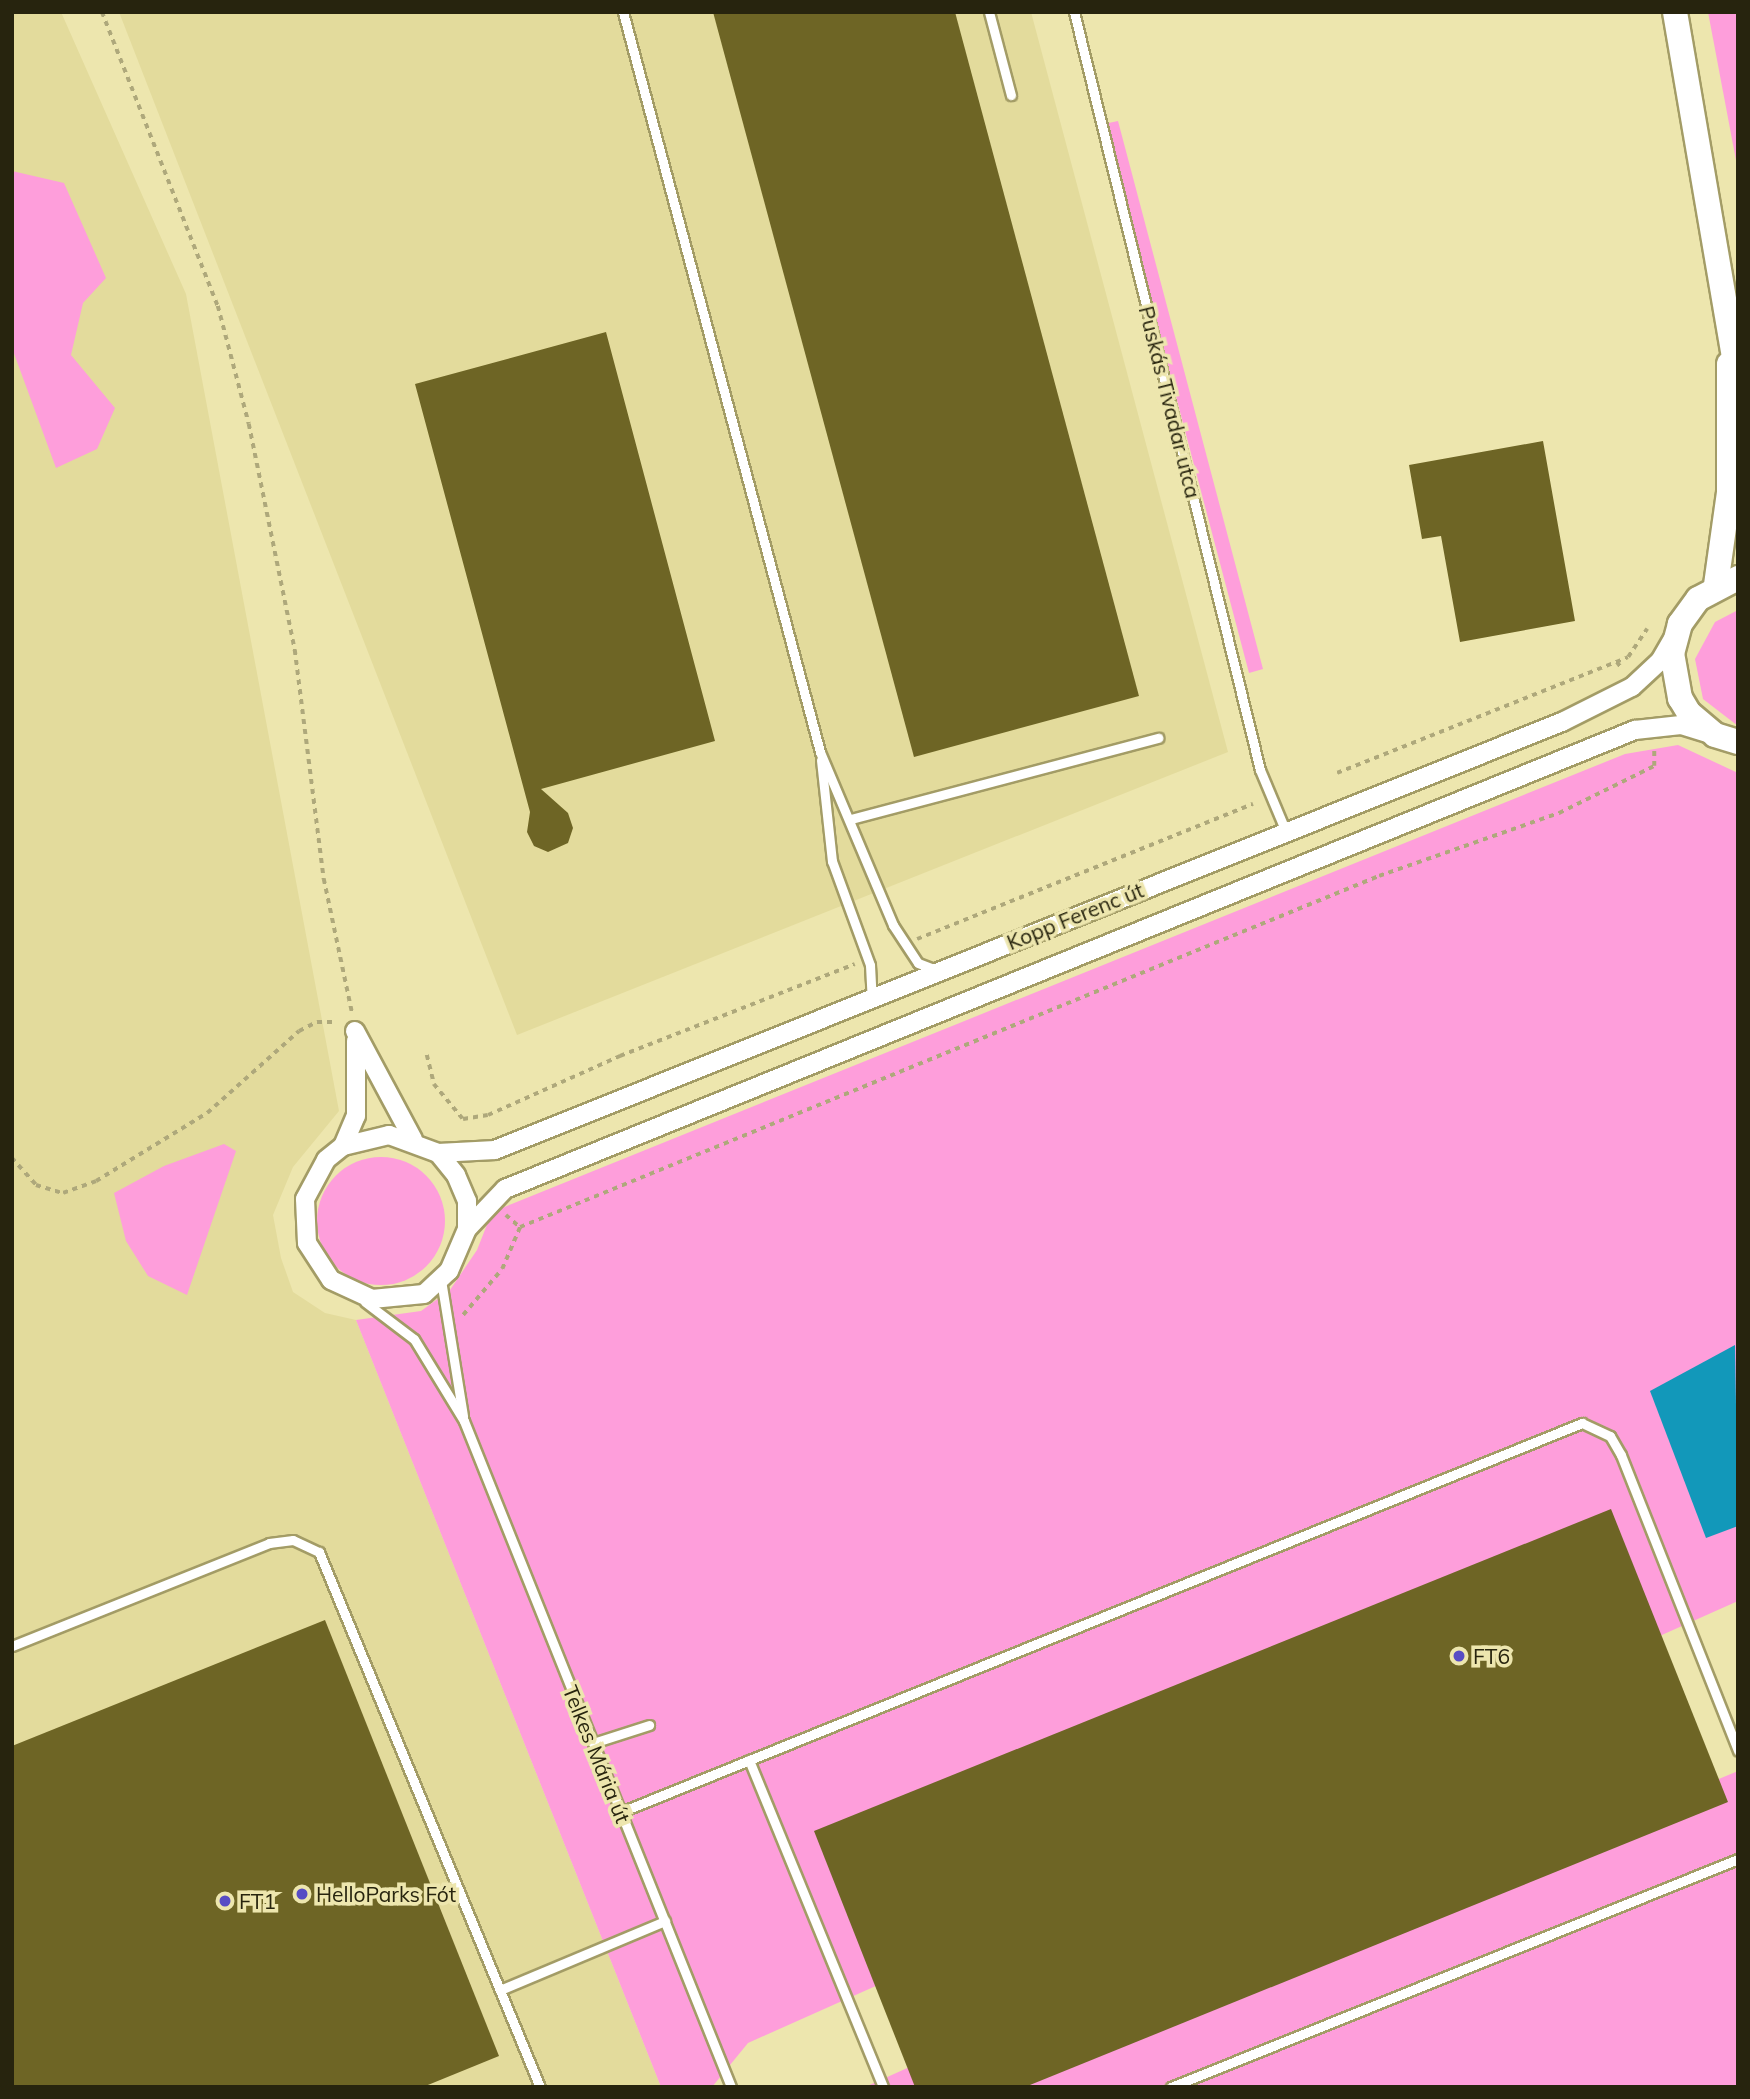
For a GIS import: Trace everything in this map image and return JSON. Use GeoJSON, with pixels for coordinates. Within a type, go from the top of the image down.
{"type":"FeatureCollection","features":[{"type":"Feature","properties":{"kind":"main road"},"geometry":{"type":"LineString","coordinates":[[1675,12],[1738,382]]}},
{"type":"Feature","properties":{"kind":"main road"},"geometry":{"type":"LineString","coordinates":[[1726,739],[1680,698],[1672,653],[1680,624],[1727,582],[1729,328]]}},
{"type":"Feature","properties":{"kind":"street","name":"Kopp Ferenc út"},"geometry":{"type":"LineString","coordinates":[[438,1153],[495,1150],[1610,699],[1660,661],[1680,624]]}},
{"type":"Feature","properties":{"kind":"street","name":"Kopp Ferenc út"},"geometry":{"type":"LineString","coordinates":[[467,1229],[505,1189],[1635,730],[1681,725],[1726,739]]}},
{"type":"Feature","properties":{"kind":"street"},"geometry":{"type":"LineString","coordinates":[[355,1031],[413,1139]]}},
{"type":"Feature","properties":{"kind":"street"},"geometry":{"type":"LineString","coordinates":[[343,1146],[389,1135],[413,1139],[438,1153],[456,1175],[467,1201],[467,1229],[459,1255],[441,1280],[411,1298],[372,1299],[349,1292],[316,1263],[303,1221],[313,1178],[343,1146],[357,1106],[355,1031]]}},
{"type":"Feature","properties":{"kind":"lane"},"geometry":{"type":"LineString","coordinates":[[623,12],[820,752],[832,861],[868,959],[872,998]]}},
{"type":"Feature","properties":{"kind":"lane"},"geometry":{"type":"LineString","coordinates":[[989,12],[1011,95]]}},
{"type":"Feature","properties":{"kind":"lane","name":"Puskás Tivadar utca"},"geometry":{"type":"LineString","coordinates":[[1074,12],[1269,792],[1286,832]]}},
{"type":"Feature","properties":{"kind":"lane"},"geometry":{"type":"LineString","coordinates":[[851,819],[1158,738]]}},
{"type":"Feature","properties":{"kind":"lane"},"geometry":{"type":"LineString","coordinates":[[820,752],[904,944],[918,963],[942,970]]}},
{"type":"Feature","properties":{"kind":"lane"},"geometry":{"type":"LineString","coordinates":[[441,1280],[446,1325],[464,1421]]}},
{"type":"Feature","properties":{"kind":"lane"},"geometry":{"type":"LineString","coordinates":[[349,1292],[414,1339],[464,1421]]}},
{"type":"Feature","properties":{"kind":"lane","name":"Telkes Mária út"},"geometry":{"type":"LineString","coordinates":[[464,1421],[731,2087]]}},
{"type":"Feature","properties":{"kind":"lane"},"geometry":{"type":"LineString","coordinates":[[621,1812],[1582,1423],[1611,1436],[1621,1455],[1738,1751]]}},
{"type":"Feature","properties":{"kind":"lane"},"geometry":{"type":"LineString","coordinates":[[12,1646],[269,1543],[293,1540],[319,1552],[540,2087]]}},
{"type":"Feature","properties":{"kind":"lane"},"geometry":{"type":"LineString","coordinates":[[593,1743],[649,1725]]}},
{"type":"Feature","properties":{"kind":"lane"},"geometry":{"type":"LineString","coordinates":[[749,1760],[883,2087]]}},
{"type":"Feature","properties":{"kind":"lane"},"geometry":{"type":"LineString","coordinates":[[1171,2087],[1738,1859]]}},
{"type":"Feature","properties":{"kind":"lane"},"geometry":{"type":"LineString","coordinates":[[500,1990],[665,1921]]}},
{"type":"Feature","properties":{"kind":"path"},"geometry":{"type":"LineString","coordinates":[[12,1158],[36,1185],[63,1193],[96,1181],[207,1113],[299,1031],[317,1022],[355,1031],[324,879],[295,650],[249,424],[218,306],[102,12]]}},
{"type":"Feature","properties":{"kind":"path"},"geometry":{"type":"LineString","coordinates":[[1337,773],[1628,657],[1647,629]]}},
{"type":"Feature","properties":{"kind":"path"},"geometry":{"type":"LineString","coordinates":[[446,1325],[467,1312],[502,1269],[520,1227],[1379,876],[1559,813],[1654,766],[1655,751]]}},
{"type":"Feature","properties":{"kind":"path"},"geometry":{"type":"LineString","coordinates":[[904,944],[1253,804]]}},
{"type":"Feature","properties":{"kind":"path"},"geometry":{"type":"LineString","coordinates":[[427,1055],[435,1084],[463,1119],[488,1115],[620,1056],[868,959]]}},
{"type":"Feature","properties":{"kind":"shaded area"},"geometry":{"type":"Polygon","coordinates":[[[12,12],[61,12],[186,294],[339,1111],[293,1167],[273,1215],[281,1258],[293,1292],[325,1313],[356,1320],[661,2087],[12,2087],[12,12]]]}},
{"type":"Feature","properties":{"kind":"shaded area"},"geometry":{"type":"Polygon","coordinates":[[[119,12],[1031,12],[1228,752],[517,1035],[119,12]]]}},
{"type":"Feature","properties":{"kind":"shaded area"},"geometry":{"type":"Polygon","coordinates":[[[1708,12],[1738,12],[1738,171],[1708,12]]]}},
{"type":"Feature","properties":{"kind":"shaded area"},"geometry":{"type":"Polygon","coordinates":[[[1118,121],[1263,669],[1249,673],[1104,124],[1118,121]]]}},
{"type":"Feature","properties":{"kind":"shaded area"},"geometry":{"type":"Polygon","coordinates":[[[12,171],[64,183],[106,278],[83,303],[71,355],[115,408],[97,449],[56,468],[12,348],[12,171]]]}},
{"type":"Feature","properties":{"kind":"shaded area"},"geometry":{"type":"Polygon","coordinates":[[[1738,610],[1738,726],[1703,699],[1695,659],[1715,622],[1738,610]]]}},
{"type":"Feature","properties":{"kind":"shaded area"},"geometry":{"type":"Polygon","coordinates":[[[1678,745],[1738,773],[1738,1601],[748,2043],[712,2087],[661,2087],[356,1320],[421,1311],[450,1290],[477,1250],[492,1212],[1625,754],[1678,745]]]}},
{"type":"Feature","properties":{"kind":"shaded area"},"geometry":{"type":"Polygon","coordinates":[[[224,1144],[236,1151],[187,1295],[148,1276],[126,1241],[114,1193],[164,1166],[224,1144]]]}},
{"type":"Feature","properties":{"kind":"shaded area"},"geometry":{"type":"Polygon","coordinates":[[[381,1157],[406,1162],[426,1176],[440,1196],[445,1221],[440,1246],[426,1266],[406,1280],[381,1285],[356,1280],[336,1266],[322,1246],[317,1221],[322,1196],[336,1176],[356,1162],[381,1157]]]}},
{"type":"Feature","properties":{"kind":"shaded area"},"geometry":{"type":"Polygon","coordinates":[[[1738,1771],[1738,2087],[865,2087],[1228,1924],[1356,1930],[1738,1771]]]}},
{"type":"Feature","properties":{"kind":"water"},"geometry":{"type":"Polygon","coordinates":[[[1735,1345],[1738,1526],[1706,1538],[1650,1391],[1735,1345]]]}},
{"type":"Feature","properties":{"kind":"building"},"geometry":{"type":"Polygon","coordinates":[[[713,12],[955,12],[1139,696],[914,757],[713,12]]]}},
{"type":"Feature","properties":{"kind":"building"},"geometry":{"type":"Polygon","coordinates":[[[606,332],[715,741],[541,789],[568,813],[573,828],[568,843],[548,852],[534,846],[527,832],[530,812],[415,384],[606,332]]]}},
{"type":"Feature","properties":{"kind":"building"},"geometry":{"type":"Polygon","coordinates":[[[1543,441],[1575,621],[1460,642],[1441,536],[1422,539],[1409,465],[1543,441]]]}},
{"type":"Feature","properties":{"kind":"building","name":"FT6"},"geometry":{"type":"Polygon","coordinates":[[[1611,1509],[1728,1802],[1025,2087],[915,2087],[814,1831],[1611,1509]]]}},
{"type":"Feature","properties":{"kind":"building","name":"FT1"},"geometry":{"type":"Polygon","coordinates":[[[325,1620],[499,2056],[423,2087],[12,2087],[12,1746],[325,1620]]]}},
{"type":"Feature","properties":{"kind":"place","name":"FT6"},"geometry":{"type":"Point","coordinates":[1459,1656]}},
{"type":"Feature","properties":{"kind":"place","name":"HelloParks Fót"},"geometry":{"type":"Point","coordinates":[302,1894]}},
{"type":"Feature","properties":{"kind":"place","name":"FT1"},"geometry":{"type":"Point","coordinates":[225,1901]}}]}
